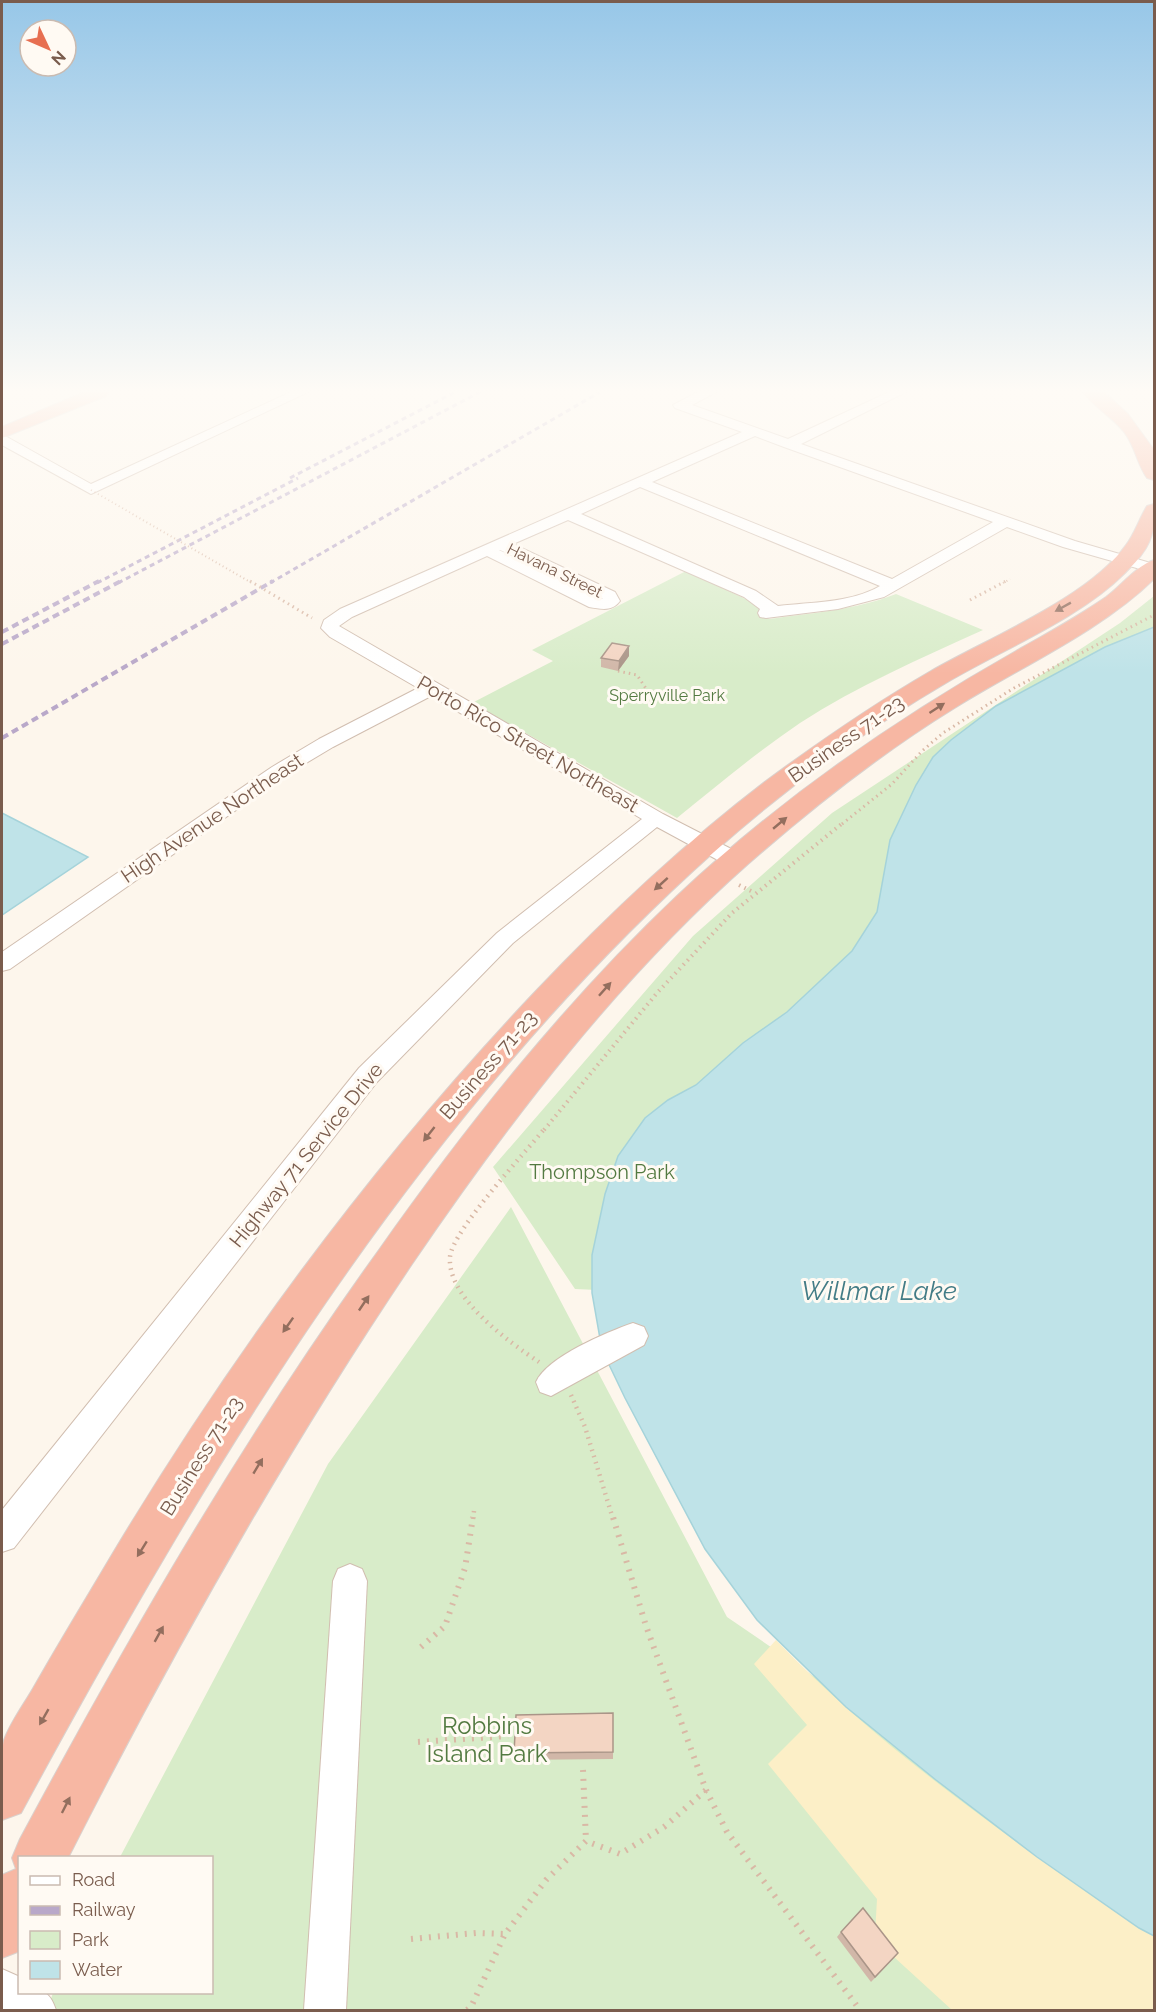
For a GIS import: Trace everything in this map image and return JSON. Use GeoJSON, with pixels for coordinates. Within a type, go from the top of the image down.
{"type":"FeatureCollection","features":[{"type":"Feature","properties":{"kind":"highway","name":"Business 71-23"},"geometry":{"type":"LineString","coordinates":[[40,1856],[87,1763],[181,1595],[287,1418],[381,1276],[474,1147],[588,1008],[644,947],[720,853],[797,772],[914,692],[1082,597],[1112,574],[1139,545],[1155,510]]}},
{"type":"Feature","properties":{"kind":"highway","name":"Business 71-23"},"geometry":{"type":"LineString","coordinates":[[2,1794],[129,1570],[239,1395],[335,1257],[434,1128],[528,1018],[642,902],[822,788],[878,747],[995,673],[1092,617],[1123,595],[1154,568]]}},
{"type":"Feature","properties":{"kind":"highway"},"geometry":{"type":"LineString","coordinates":[[2,1930],[18,1899]]}},
{"type":"Feature","properties":{"kind":"street"},"geometry":{"type":"LineString","coordinates":[[84,486],[91,490],[100,486]]}},
{"type":"Feature","properties":{"kind":"street"},"geometry":{"type":"LineString","coordinates":[[493,547],[633,486]]}},
{"type":"Feature","properties":{"kind":"street"},"geometry":{"type":"LineString","coordinates":[[647,486],[894,586]]}},
{"type":"Feature","properties":{"kind":"street"},"geometry":{"type":"LineString","coordinates":[[907,486],[1124,561],[1154,568]]}},
{"type":"Feature","properties":{"kind":"street"},"geometry":{"type":"LineString","coordinates":[[568,514],[750,594],[770,613],[857,600],[894,586],[1006,521]]}},
{"type":"Feature","properties":{"kind":"street","name":"Havana Street"},"geometry":{"type":"LineString","coordinates":[[493,547],[609,596],[612,601],[604,605],[595,603],[493,547]]}},
{"type":"Feature","properties":{"kind":"street","name":"Porto Rico Street Northeast"},"geometry":{"type":"LineString","coordinates":[[493,547],[332,621],[330,628],[720,853]]}},
{"type":"Feature","properties":{"kind":"street","name":"High Avenue Northeast"},"geometry":{"type":"LineString","coordinates":[[2,963],[294,761],[432,688]]}},
{"type":"Feature","properties":{"kind":"street","name":"Highway 71 Service Drive"},"geometry":{"type":"LineString","coordinates":[[2,1536],[368,1075],[505,938],[656,818]]}},
{"type":"Feature","properties":{"kind":"street"},"geometry":{"type":"LineString","coordinates":[[554,1380],[581,1362],[633,1336]]}},
{"type":"Feature","properties":{"kind":"street"},"geometry":{"type":"LineString","coordinates":[[325,2010],[350,1581]]}},
{"type":"Feature","properties":{"kind":"street"},"geometry":{"type":"LineString","coordinates":[[2,1990],[36,2010]]}},
{"type":"Feature","properties":{"kind":"path"},"geometry":{"type":"LineString","coordinates":[[91,490],[312,618]]}},
{"type":"Feature","properties":{"kind":"path"},"geometry":{"type":"LineString","coordinates":[[970,600],[1010,579]]}},
{"type":"Feature","properties":{"kind":"path"},"geometry":{"type":"LineString","coordinates":[[860,2010],[728,1832],[706,1790],[646,1626],[585,1427],[575,1402],[554,1380],[480,1315],[466,1296],[450,1264],[452,1248],[458,1234],[657,993],[747,900],[892,784],[922,751],[943,733],[1014,688],[1097,643],[1155,615]]}},
{"type":"Feature","properties":{"kind":"path"},"geometry":{"type":"LineString","coordinates":[[618,671],[637,675],[647,690]]}},
{"type":"Feature","properties":{"kind":"path"},"geometry":{"type":"LineString","coordinates":[[421,1647],[445,1626],[465,1568],[474,1511]]}},
{"type":"Feature","properties":{"kind":"path"},"geometry":{"type":"LineString","coordinates":[[418,1742],[508,1736]]}},
{"type":"Feature","properties":{"kind":"path"},"geometry":{"type":"LineString","coordinates":[[467,2010],[471,2007],[505,1934],[546,1880],[586,1841],[582,1770]]}},
{"type":"Feature","properties":{"kind":"path"},"geometry":{"type":"LineString","coordinates":[[586,1841],[620,1854],[664,1827],[706,1790]]}},
{"type":"Feature","properties":{"kind":"path"},"geometry":{"type":"LineString","coordinates":[[411,1939],[476,1933],[505,1934]]}},
{"type":"Feature","properties":{"kind":"green space","name":"Sperryville Park"},"geometry":{"type":"Polygon","coordinates":[[[686,571],[752,602],[769,619],[849,607],[896,594],[983,630],[890,673],[800,723],[768,745],[677,818],[472,703],[553,661],[532,650],[686,571]]]}},
{"type":"Feature","properties":{"kind":"green space","name":"Thompson Park"},"geometry":{"type":"Polygon","coordinates":[[[1154,596],[1154,649],[862,972],[620,1291],[575,1289],[493,1167],[693,936],[832,813],[1120,623],[1154,596]]]}},
{"type":"Feature","properties":{"kind":"green space","name":"Robbins Island Park"},"geometry":{"type":"Polygon","coordinates":[[[511,1207],[727,1617],[1154,1909],[1154,2010],[47,2010],[53,1994],[213,1994],[213,1856],[121,1856],[328,1464],[511,1207]]]}},
{"type":"Feature","properties":{"kind":"sand"},"geometry":{"type":"Polygon","coordinates":[[[776,1640],[817,1681],[904,1757],[997,1827],[1139,1928],[1154,1936],[1154,2010],[952,2010],[894,1957],[875,1934],[877,1899],[768,1764],[807,1725],[754,1664],[776,1640]]]}},
{"type":"Feature","properties":{"kind":"water","name":"Willmar Lake"},"geometry":{"type":"Polygon","coordinates":[[[1154,627],[1154,1936],[1037,1857],[936,1780],[846,1707],[757,1620],[705,1549],[602,1350],[592,1293],[592,1255],[605,1194],[618,1156],[645,1118],[668,1100],[696,1085],[743,1043],[787,1012],[852,951],[877,912],[890,840],[916,785],[933,757],[951,740],[996,706],[1105,647],[1154,627]]]}},
{"type":"Feature","properties":{"kind":"water"},"geometry":{"type":"Polygon","coordinates":[[[2,813],[88,857],[2,915],[2,813]]]}},
{"type":"Feature","properties":{"kind":"building"},"geometry":{"type":"Polygon","coordinates":[[[612,643],[629,646],[619,661],[601,658],[612,643]]]}},
{"type":"Feature","properties":{"kind":"building"},"geometry":{"type":"Polygon","coordinates":[[[613,1713],[613,1752],[514,1753],[516,1715],[613,1713]]]}},
{"type":"Feature","properties":{"kind":"building"},"geometry":{"type":"Polygon","coordinates":[[[863,1908],[898,1953],[875,1977],[841,1932],[863,1908]]]}},
{"type":"Feature","properties":{"kind":"railway"},"geometry":{"type":"LineString","coordinates":[[97,583],[283,486]]}},
{"type":"Feature","properties":{"kind":"railway"},"geometry":{"type":"LineString","coordinates":[[118,583],[302,486]]}},
{"type":"Feature","properties":{"kind":"railway"},"geometry":{"type":"LineString","coordinates":[[270,583],[438,486]]}},
{"type":"Feature","properties":{"kind":"railway"},"geometry":{"type":"LineString","coordinates":[[2,632],[99,581]]}},
{"type":"Feature","properties":{"kind":"railway"},"geometry":{"type":"LineString","coordinates":[[2,644],[121,581]]}},
{"type":"Feature","properties":{"kind":"railway"},"geometry":{"type":"LineString","coordinates":[[2,738],[273,581]]}}]}
